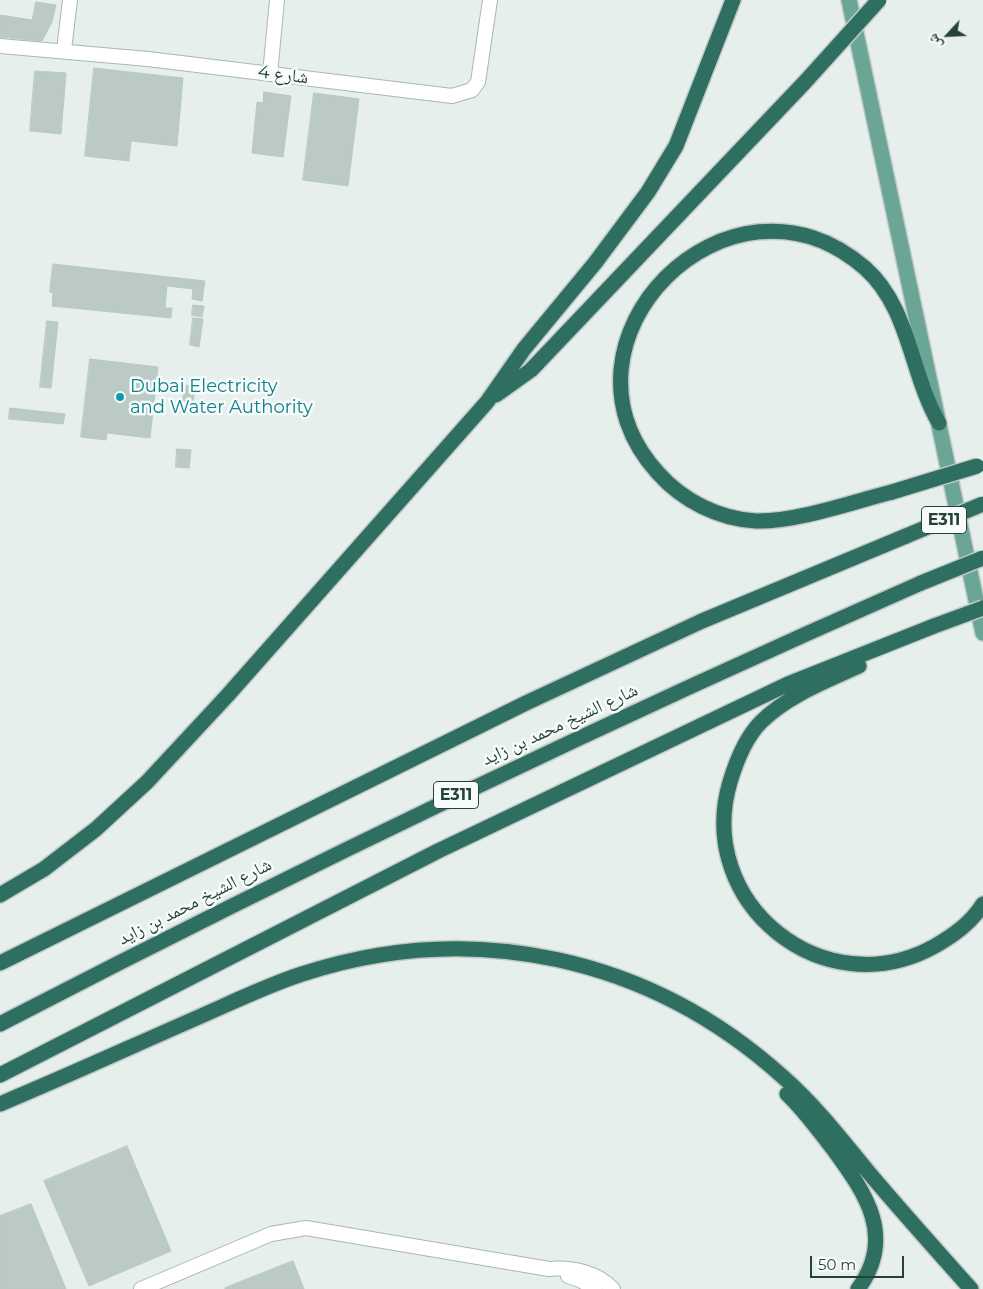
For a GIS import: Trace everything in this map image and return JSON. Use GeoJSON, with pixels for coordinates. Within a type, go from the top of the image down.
{"type":"FeatureCollection","features":[{"type":"Feature","properties":{"kind":"highway"},"geometry":{"type":"LineString","coordinates":[[0,895],[51,864],[96,829],[147,782],[240,682],[487,402],[524,349],[595,263],[648,192],[676,146],[733,0]]}},
{"type":"Feature","properties":{"kind":"highway"},"geometry":{"type":"LineString","coordinates":[[487,402],[531,370],[805,82],[879,0]]}},
{"type":"Feature","properties":{"kind":"highway"},"geometry":{"type":"LineString","coordinates":[[939,423],[919,382],[901,320],[892,301],[866,270],[833,246],[814,239],[794,234],[753,233],[711,245],[690,256],[671,270],[655,287],[641,307],[631,328],[622,374],[624,408],[634,435],[649,462],[666,482],[682,495],[718,513],[737,519],[758,521],[798,516],[892,492],[980,465]]}},
{"type":"Feature","properties":{"kind":"highway","name":"شارع الشيخ محمد بن زايد"},"geometry":{"type":"LineString","coordinates":[[0,962],[517,708],[702,621],[983,504]]}},
{"type":"Feature","properties":{"kind":"highway","name":"شارع الشيخ محمد بن زايد"},"geometry":{"type":"LineString","coordinates":[[0,1024],[199,920],[516,766],[714,674],[921,583],[983,558]]}},
{"type":"Feature","properties":{"kind":"highway"},"geometry":{"type":"LineString","coordinates":[[0,1075],[438,851],[788,684],[914,633],[983,608]]}},
{"type":"Feature","properties":{"kind":"highway"},"geometry":{"type":"LineString","coordinates":[[914,633],[893,651],[797,696],[760,723],[736,761],[724,803],[724,848],[738,887],[760,918],[788,942],[829,959],[854,964],[888,963],[922,953],[954,935],[977,913],[983,904]]}},
{"type":"Feature","properties":{"kind":"highway"},"geometry":{"type":"LineString","coordinates":[[0,1104],[286,980],[353,960],[430,950],[481,949],[532,954],[559,959],[613,974],[639,984],[690,1009],[715,1024],[762,1058],[825,1119],[971,1289]]}},
{"type":"Feature","properties":{"kind":"highway"},"geometry":{"type":"LineString","coordinates":[[762,1058],[777,1082],[810,1119],[852,1176],[870,1206],[875,1231],[874,1256],[866,1276],[858,1289]]}},
{"type":"Feature","properties":{"kind":"main road"},"geometry":{"type":"LineString","coordinates":[[849,0],[983,633]]}},
{"type":"Feature","properties":{"kind":"street"},"geometry":{"type":"LineString","coordinates":[[64,50],[70,0]]}},
{"type":"Feature","properties":{"kind":"street"},"geometry":{"type":"LineString","coordinates":[[270,74],[277,0]]}},
{"type":"Feature","properties":{"kind":"street","name":"شارع 4"},"geometry":{"type":"LineString","coordinates":[[0,46],[64,50],[442,96],[462,95],[472,90],[478,82],[490,0]]}},
{"type":"Feature","properties":{"kind":"street"},"geometry":{"type":"LineString","coordinates":[[141,1289],[271,1234],[306,1228],[549,1269],[567,1269],[592,1274],[613,1289]]}},
{"type":"Feature","properties":{"kind":"street"},"geometry":{"type":"LineString","coordinates":[[549,1269],[580,1280],[595,1289]]}},
{"type":"Feature","properties":{"kind":"building"},"geometry":{"type":"Polygon","coordinates":[[[36,2],[56,5],[52,22],[42,41],[0,37],[0,15],[32,20],[36,2]]]}},
{"type":"Feature","properties":{"kind":"building"},"geometry":{"type":"Polygon","coordinates":[[[94,68],[183,78],[177,146],[131,141],[129,161],[85,156],[94,68]]]}},
{"type":"Feature","properties":{"kind":"building"},"geometry":{"type":"Polygon","coordinates":[[[35,71],[66,73],[61,134],[30,131],[35,71]]]}},
{"type":"Feature","properties":{"kind":"building"},"geometry":{"type":"Polygon","coordinates":[[[264,92],[291,96],[283,157],[252,153],[257,102],[263,103],[264,92]]]}},
{"type":"Feature","properties":{"kind":"building"},"geometry":{"type":"Polygon","coordinates":[[[314,93],[359,99],[348,186],[303,180],[314,93]]]}},
{"type":"Feature","properties":{"kind":"building"},"geometry":{"type":"Polygon","coordinates":[[[53,264],[205,281],[202,301],[192,299],[193,289],[167,286],[165,308],[172,308],[171,318],[52,306],[53,293],[50,292],[53,264]]]}},
{"type":"Feature","properties":{"kind":"building"},"geometry":{"type":"Polygon","coordinates":[[[193,305],[204,306],[202,317],[192,315],[193,305]]]}},
{"type":"Feature","properties":{"kind":"building"},"geometry":{"type":"Polygon","coordinates":[[[193,318],[203,319],[199,347],[190,345],[193,318]]]}},
{"type":"Feature","properties":{"kind":"building"},"geometry":{"type":"Polygon","coordinates":[[[47,321],[58,322],[51,388],[40,387],[47,321]]]}},
{"type":"Feature","properties":{"kind":"building","name":"Dubai Electricity and Water Authority"},"geometry":{"type":"Polygon","coordinates":[[[90,359],[158,367],[150,438],[107,433],[106,440],[81,437],[90,359]]]}},
{"type":"Feature","properties":{"kind":"building"},"geometry":{"type":"Polygon","coordinates":[[[185,385],[195,387],[192,414],[181,413],[185,385]]]}},
{"type":"Feature","properties":{"kind":"building"},"geometry":{"type":"Polygon","coordinates":[[[10,408],[65,414],[63,424],[9,419],[10,408]]]}},
{"type":"Feature","properties":{"kind":"building"},"geometry":{"type":"Polygon","coordinates":[[[177,449],[191,450],[189,468],[176,467],[177,449]]]}},
{"type":"Feature","properties":{"kind":"building"},"geometry":{"type":"Polygon","coordinates":[[[127,1146],[171,1251],[89,1286],[44,1181],[127,1146]]]}},
{"type":"Feature","properties":{"kind":"building"},"geometry":{"type":"Polygon","coordinates":[[[31,1204],[66,1289],[0,1289],[0,1216],[31,1204]]]}},
{"type":"Feature","properties":{"kind":"building"},"geometry":{"type":"Polygon","coordinates":[[[293,1261],[304,1289],[225,1289],[225,1288],[293,1261]]]}},
{"type":"Feature","properties":{"kind":"place","name":"Dubai Electricity and Water Authority"},"geometry":{"type":"Point","coordinates":[120,397]}}]}
